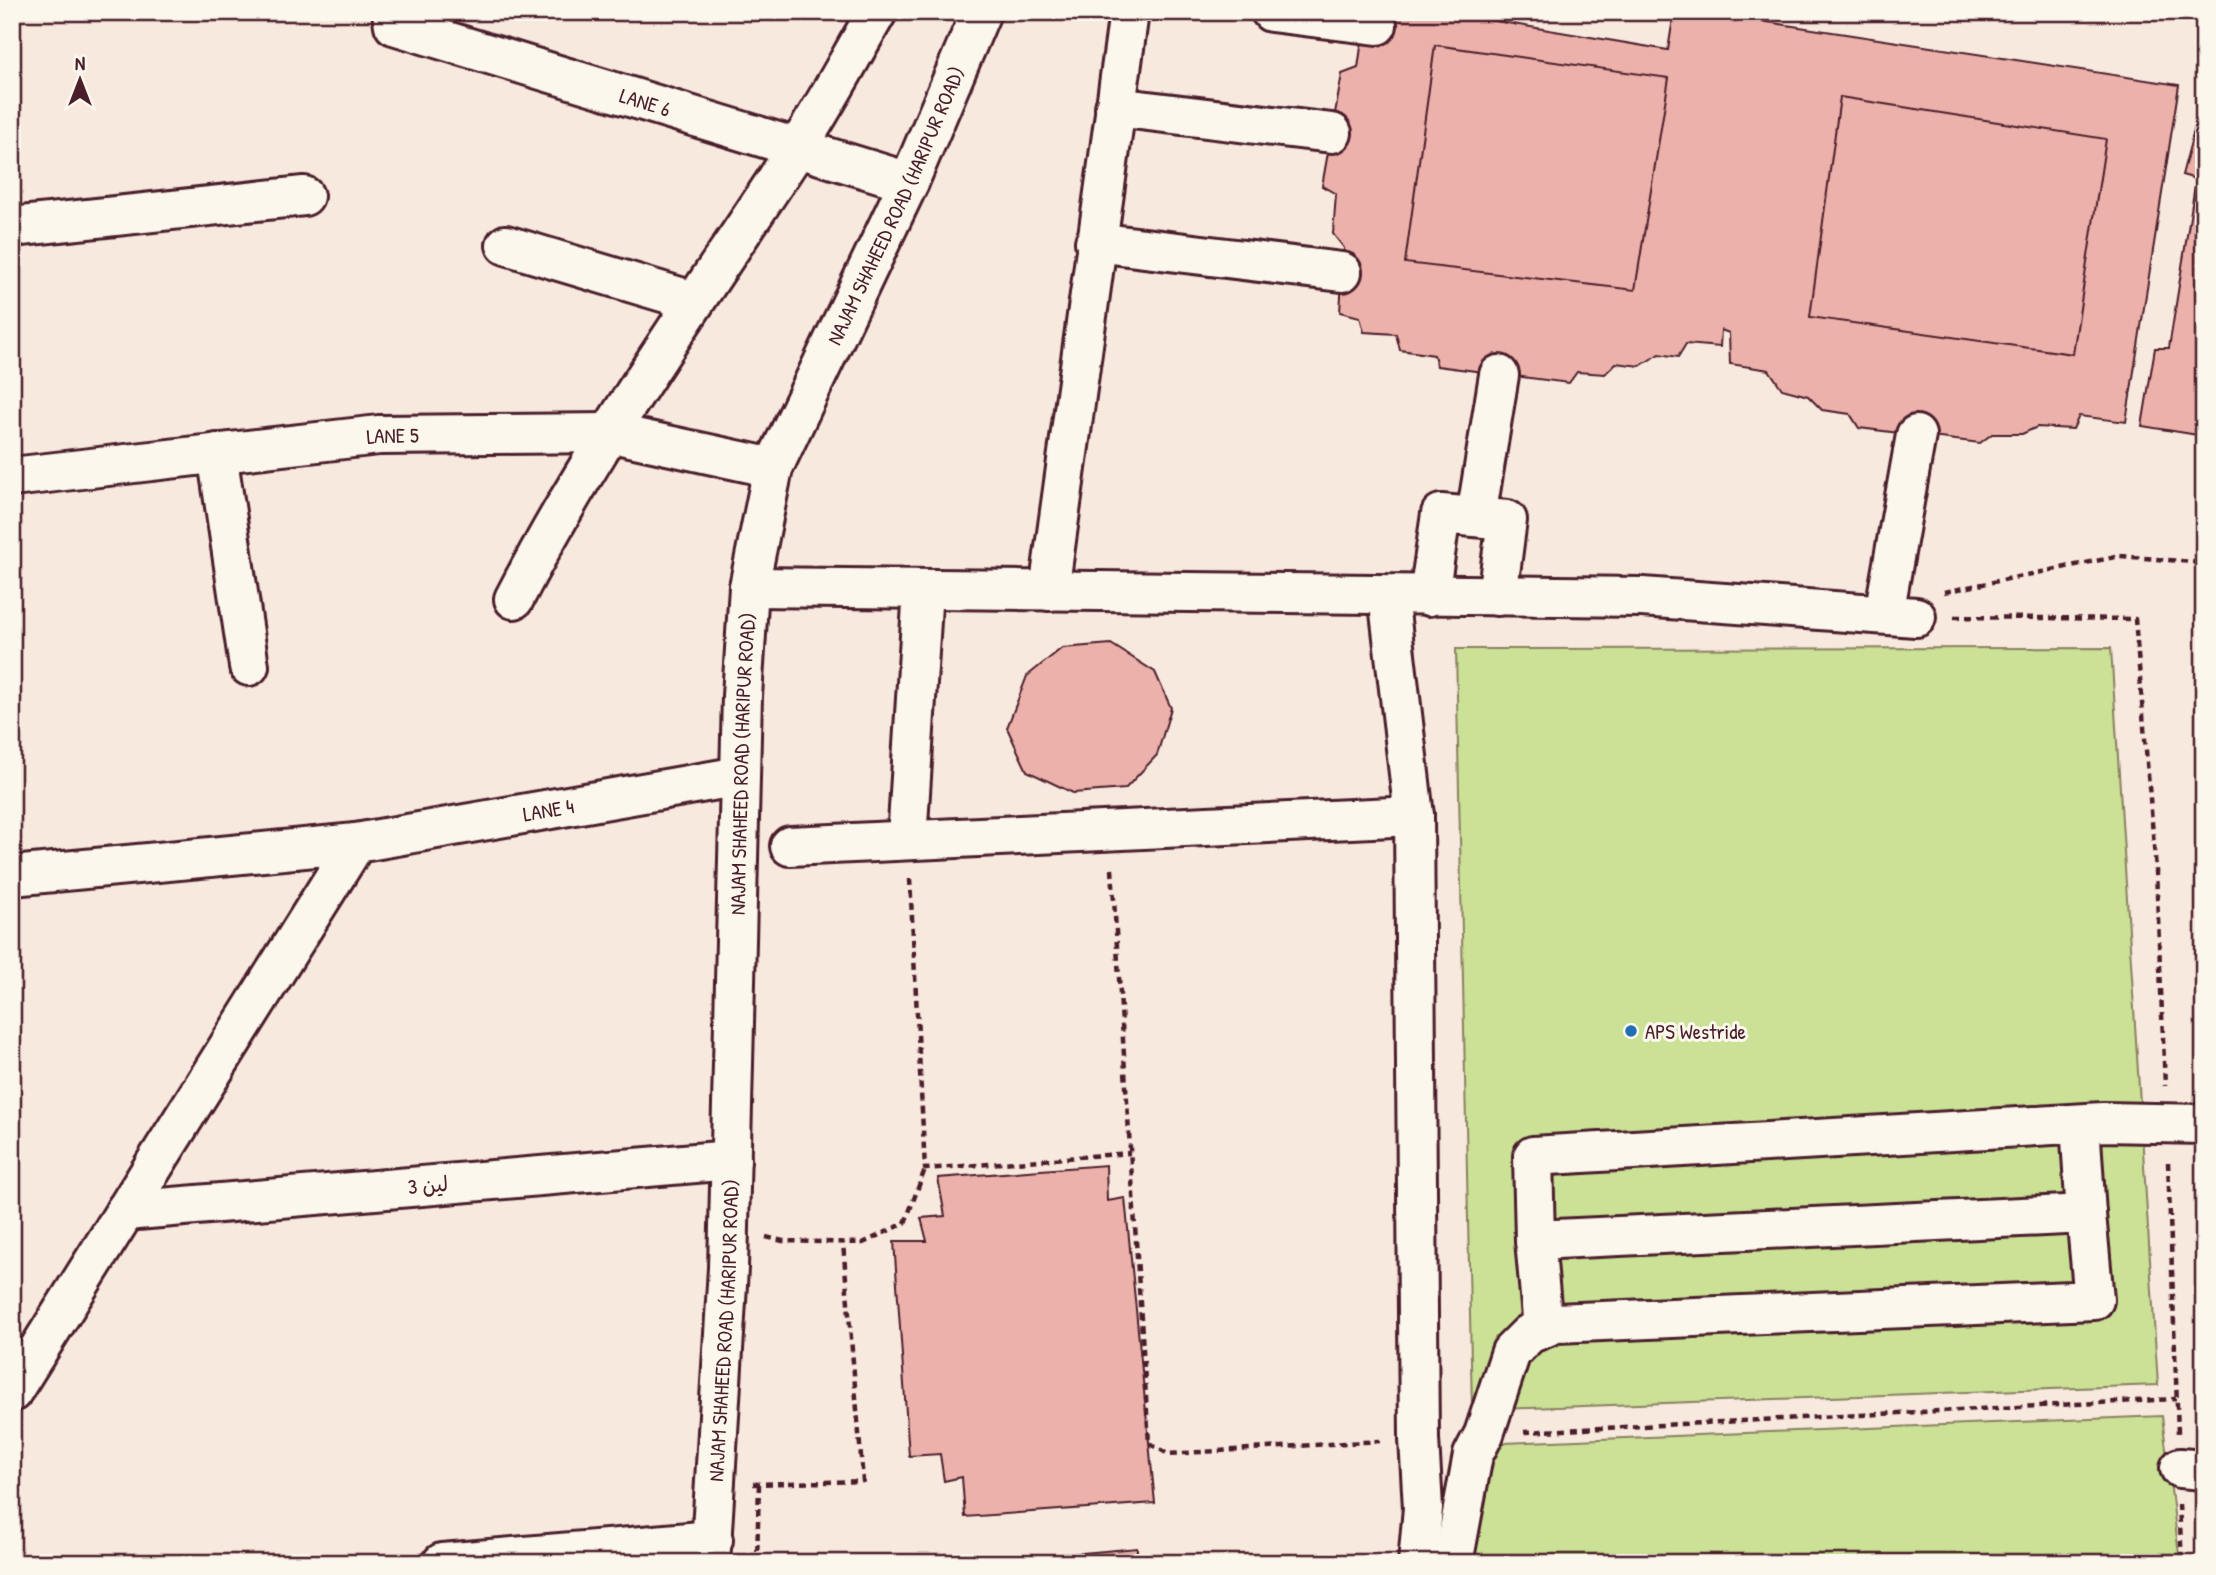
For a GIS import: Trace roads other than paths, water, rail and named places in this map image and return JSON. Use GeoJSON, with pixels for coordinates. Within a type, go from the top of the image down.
{"type":"FeatureCollection","features":[{"type":"Feature","properties":{"kind":"street","name":"LANE 6"},"geometry":{"type":"LineString","coordinates":[[392,12],[394,25],[909,182]]}},
{"type":"Feature","properties":{"kind":"street"},"geometry":{"type":"LineString","coordinates":[[514,600],[551,528],[693,301],[798,148],[877,12]]}},
{"type":"Feature","properties":{"kind":"street","name":"NAJAM SHAHEED ROAD (HARIPUR ROAD)"},"geometry":{"type":"LineString","coordinates":[[712,1551],[729,1228],[741,696],[749,587],[774,468],[909,182],[981,12]]}},
{"type":"Feature","properties":{"kind":"street"},"geometry":{"type":"LineString","coordinates":[[1049,591],[1095,242],[1129,12]]}},
{"type":"Feature","properties":{"kind":"street"},"geometry":{"type":"LineString","coordinates":[[1271,12],[1377,25]]}},
{"type":"Feature","properties":{"kind":"street"},"geometry":{"type":"LineString","coordinates":[[1115,107],[1332,132]]}},
{"type":"Feature","properties":{"kind":"street"},"geometry":{"type":"LineString","coordinates":[[12,228],[304,196]]}},
{"type":"Feature","properties":{"kind":"street"},"geometry":{"type":"LineString","coordinates":[[1095,242],[1342,272]]}},
{"type":"Feature","properties":{"kind":"street"},"geometry":{"type":"LineString","coordinates":[[506,245],[693,301]]}},
{"type":"Feature","properties":{"kind":"street"},"geometry":{"type":"LineString","coordinates":[[1476,517],[1499,375]]}},
{"type":"Feature","properties":{"kind":"street","name":"LANE 5"},"geometry":{"type":"LineString","coordinates":[[12,477],[379,435],[612,433],[774,468]]}},
{"type":"Feature","properties":{"kind":"street"},"geometry":{"type":"LineString","coordinates":[[749,587],[1642,597],[1900,615],[1916,435]]}},
{"type":"Feature","properties":{"kind":"street"},"geometry":{"type":"LineString","coordinates":[[217,453],[249,666]]}},
{"type":"Feature","properties":{"kind":"street"},"geometry":{"type":"LineString","coordinates":[[1429,596],[1441,514],[1507,520],[1497,596]]}},
{"type":"Feature","properties":{"kind":"street"},"geometry":{"type":"LineString","coordinates":[[908,840],[923,589]]}},
{"type":"Feature","properties":{"kind":"street"},"geometry":{"type":"LineString","coordinates":[[1388,595],[1414,816],[1419,1439],[1423,1508],[1418,1563]]}},
{"type":"Feature","properties":{"kind":"street","name":"LANE 4"},"geometry":{"type":"LineString","coordinates":[[12,876],[356,843],[740,776]]}},
{"type":"Feature","properties":{"kind":"street"},"geometry":{"type":"LineString","coordinates":[[790,846],[1414,816]]}},
{"type":"Feature","properties":{"kind":"street"},"geometry":{"type":"LineString","coordinates":[[12,1392],[356,843]]}},
{"type":"Feature","properties":{"kind":"street"},"geometry":{"type":"LineString","coordinates":[[1543,1328],[1535,1240],[1533,1156],[2080,1124],[2204,1124]]}},
{"type":"Feature","properties":{"kind":"street"},"geometry":{"type":"LineString","coordinates":[[1452,1563],[1473,1455],[1484,1434],[1511,1352],[1528,1334],[1556,1323],[2094,1300],[2080,1124]]}},
{"type":"Feature","properties":{"kind":"street","name":"لین 3"},"geometry":{"type":"LineString","coordinates":[[125,1210],[731,1160]]}},
{"type":"Feature","properties":{"kind":"street"},"geometry":{"type":"LineString","coordinates":[[1535,1240],[2086,1214]]}},
{"type":"Feature","properties":{"kind":"street"},"geometry":{"type":"LineString","coordinates":[[442,1563],[712,1551]]}},
{"type":"Feature","properties":{"kind":"place","name":"APS Westride"},"geometry":{"type":"Point","coordinates":[1631,1031]}}]}
